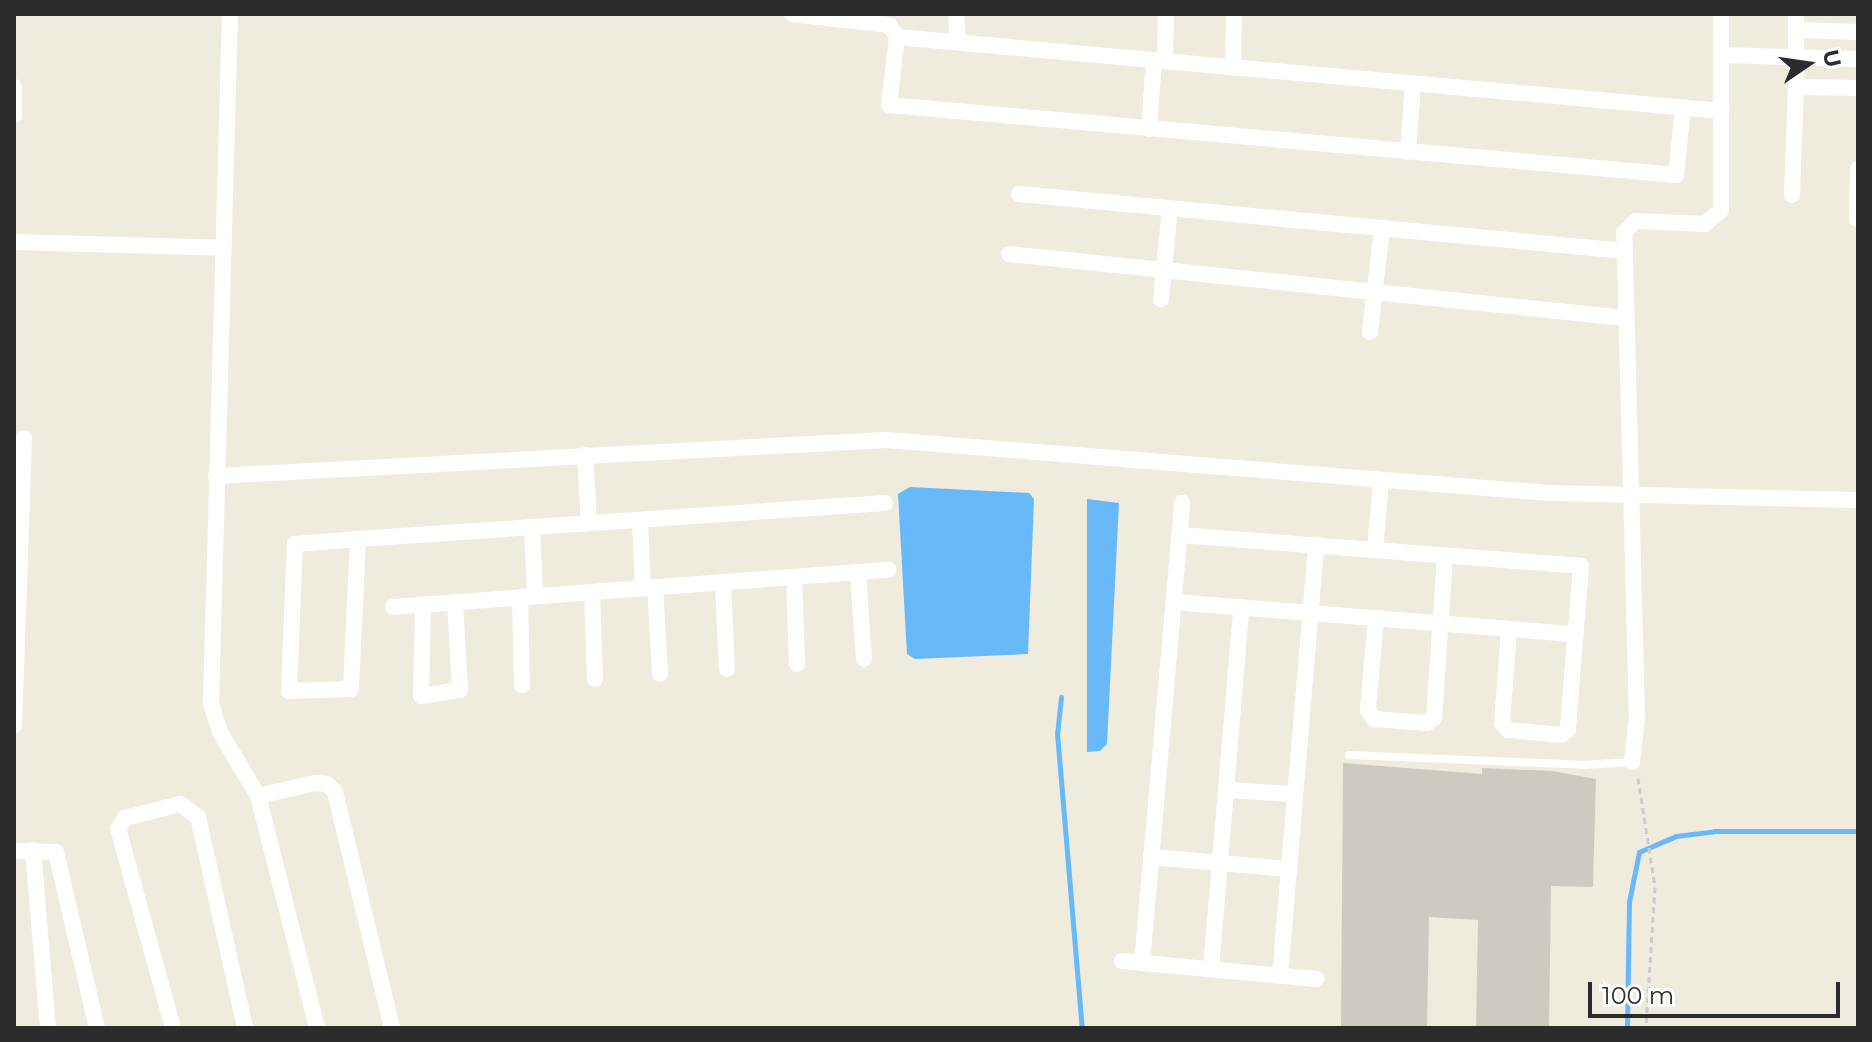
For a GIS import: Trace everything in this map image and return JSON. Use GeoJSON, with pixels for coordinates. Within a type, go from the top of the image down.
{"type":"FeatureCollection","features":[{"type":"Feature","properties":{"kind":"street"},"geometry":{"type":"LineString","coordinates":[[230,14],[211,704],[220,732],[258,796],[317,1028]]}},
{"type":"Feature","properties":{"kind":"street"},"geometry":{"type":"LineString","coordinates":[[792,14],[892,25],[958,42],[1722,111]]}},
{"type":"Feature","properties":{"kind":"street"},"geometry":{"type":"LineString","coordinates":[[956,14],[958,42]]}},
{"type":"Feature","properties":{"kind":"street"},"geometry":{"type":"LineString","coordinates":[[1149,129],[1166,14]]}},
{"type":"Feature","properties":{"kind":"street"},"geometry":{"type":"LineString","coordinates":[[1233,68],[1234,14]]}},
{"type":"Feature","properties":{"kind":"street"},"geometry":{"type":"LineString","coordinates":[[1632,762],[1637,717],[1628,498],[1624,232],[1632,222],[1705,224],[1721,210],[1721,14]]}},
{"type":"Feature","properties":{"kind":"street"},"geometry":{"type":"LineString","coordinates":[[1792,195],[1796,22],[1858,32]]}},
{"type":"Feature","properties":{"kind":"street"},"geometry":{"type":"LineString","coordinates":[[892,25],[889,105],[1676,175],[1683,108]]}},
{"type":"Feature","properties":{"kind":"street"},"geometry":{"type":"LineString","coordinates":[[1722,55],[1858,59]]}},
{"type":"Feature","properties":{"kind":"street"},"geometry":{"type":"LineString","coordinates":[[1408,152],[1413,84]]}},
{"type":"Feature","properties":{"kind":"street"},"geometry":{"type":"LineString","coordinates":[[14,87],[14,115]]}},
{"type":"Feature","properties":{"kind":"street"},"geometry":{"type":"LineString","coordinates":[[1796,87],[1858,88]]}},
{"type":"Feature","properties":{"kind":"street"},"geometry":{"type":"LineString","coordinates":[[1857,219],[1858,169]]}},
{"type":"Feature","properties":{"kind":"street"},"geometry":{"type":"LineString","coordinates":[[1019,194],[1625,251]]}},
{"type":"Feature","properties":{"kind":"street"},"geometry":{"type":"LineString","coordinates":[[1161,299],[1170,208]]}},
{"type":"Feature","properties":{"kind":"street"},"geometry":{"type":"LineString","coordinates":[[1370,332],[1382,228]]}},
{"type":"Feature","properties":{"kind":"street"},"geometry":{"type":"LineString","coordinates":[[14,242],[223,248]]}},
{"type":"Feature","properties":{"kind":"street"},"geometry":{"type":"LineString","coordinates":[[1009,254],[1625,318]]}},
{"type":"Feature","properties":{"kind":"street"},"geometry":{"type":"LineString","coordinates":[[14,726],[24,438]]}},
{"type":"Feature","properties":{"kind":"street"},"geometry":{"type":"LineString","coordinates":[[216,476],[886,440],[1381,482],[1628,498],[1858,500]]}},
{"type":"Feature","properties":{"kind":"street"},"geometry":{"type":"LineString","coordinates":[[585,455],[589,523]]}},
{"type":"Feature","properties":{"kind":"street"},"geometry":{"type":"LineString","coordinates":[[1375,550],[1381,482]]}},
{"type":"Feature","properties":{"kind":"street"},"geometry":{"type":"LineString","coordinates":[[358,539],[351,689],[289,691],[295,544],[358,539],[885,503]]}},
{"type":"Feature","properties":{"kind":"street"},"geometry":{"type":"LineString","coordinates":[[1142,963],[1182,503]]}},
{"type":"Feature","properties":{"kind":"street"},"geometry":{"type":"LineString","coordinates":[[640,520],[660,674]]}},
{"type":"Feature","properties":{"kind":"street"},"geometry":{"type":"LineString","coordinates":[[522,685],[532,527]]}},
{"type":"Feature","properties":{"kind":"street"},"geometry":{"type":"LineString","coordinates":[[1180,535],[1581,566],[1568,729],[1561,735],[1508,730],[1502,723],[1509,629]]}},
{"type":"Feature","properties":{"kind":"street"},"geometry":{"type":"LineString","coordinates":[[1280,976],[1316,545]]}},
{"type":"Feature","properties":{"kind":"street"},"geometry":{"type":"LineString","coordinates":[[1376,618],[1368,710],[1374,719],[1427,723],[1434,718],[1445,555]]}},
{"type":"Feature","properties":{"kind":"street"},"geometry":{"type":"LineString","coordinates":[[393,607],[889,570]]}},
{"type":"Feature","properties":{"kind":"street"},"geometry":{"type":"LineString","coordinates":[[858,572],[864,659]]}},
{"type":"Feature","properties":{"kind":"street"},"geometry":{"type":"LineString","coordinates":[[794,577],[797,664]]}},
{"type":"Feature","properties":{"kind":"street"},"geometry":{"type":"LineString","coordinates":[[723,582],[727,669]]}},
{"type":"Feature","properties":{"kind":"street"},"geometry":{"type":"LineString","coordinates":[[592,592],[595,679]]}},
{"type":"Feature","properties":{"kind":"street"},"geometry":{"type":"LineString","coordinates":[[423,604],[421,696],[460,690],[455,602]]}},
{"type":"Feature","properties":{"kind":"street"},"geometry":{"type":"LineString","coordinates":[[1174,602],[1576,634]]}},
{"type":"Feature","properties":{"kind":"street"},"geometry":{"type":"LineString","coordinates":[[1211,969],[1241,608]]}},
{"type":"Feature","properties":{"kind":"street"},"geometry":{"type":"LineString","coordinates":[[258,796],[315,783],[327,784],[335,792],[392,1028]]}},
{"type":"Feature","properties":{"kind":"street"},"geometry":{"type":"LineString","coordinates":[[1226,790],[1295,794]]}},
{"type":"Feature","properties":{"kind":"street"},"geometry":{"type":"LineString","coordinates":[[173,1028],[118,829],[125,818],[180,804],[192,808],[198,817],[245,1028]]}},
{"type":"Feature","properties":{"kind":"street"},"geometry":{"type":"LineString","coordinates":[[33,850],[48,1028]]}},
{"type":"Feature","properties":{"kind":"street"},"geometry":{"type":"LineString","coordinates":[[14,851],[56,852],[97,1028]]}},
{"type":"Feature","properties":{"kind":"street"},"geometry":{"type":"LineString","coordinates":[[1151,857],[1289,869]]}},
{"type":"Feature","properties":{"kind":"street"},"geometry":{"type":"LineString","coordinates":[[1122,961],[1316,979]]}},
{"type":"Feature","properties":{"kind":"lane"},"geometry":{"type":"LineString","coordinates":[[1349,755],[1583,765],[1632,762]]}},
{"type":"Feature","properties":{"kind":"path"},"geometry":{"type":"LineString","coordinates":[[1632,762],[1644,794],[1653,857],[1646,1028]]}},
{"type":"Feature","properties":{"kind":"water"},"geometry":{"type":"Polygon","coordinates":[[[910,487],[1029,493],[1034,499],[1028,654],[915,659],[907,654],[898,494],[910,487]]]}},
{"type":"Feature","properties":{"kind":"water"},"geometry":{"type":"Polygon","coordinates":[[[1087,499],[1119,503],[1107,744],[1100,751],[1087,752],[1087,499]]]}},
{"type":"Feature","properties":{"kind":"building"},"geometry":{"type":"Polygon","coordinates":[[[1343,763],[1482,774],[1482,768],[1552,771],[1596,779],[1593,887],[1551,886],[1549,1028],[1476,1028],[1478,920],[1429,917],[1427,1028],[1341,1028],[1343,763]]]}},
{"type":"Feature","properties":{"kind":"waterway"},"geometry":{"type":"LineString","coordinates":[[1061,697],[1057,733],[1082,1028]]}},
{"type":"Feature","properties":{"kind":"waterway"},"geometry":{"type":"LineString","coordinates":[[1627,1028],[1629,902],[1639,852],[1676,836],[1714,831],[1858,831]]}}]}
